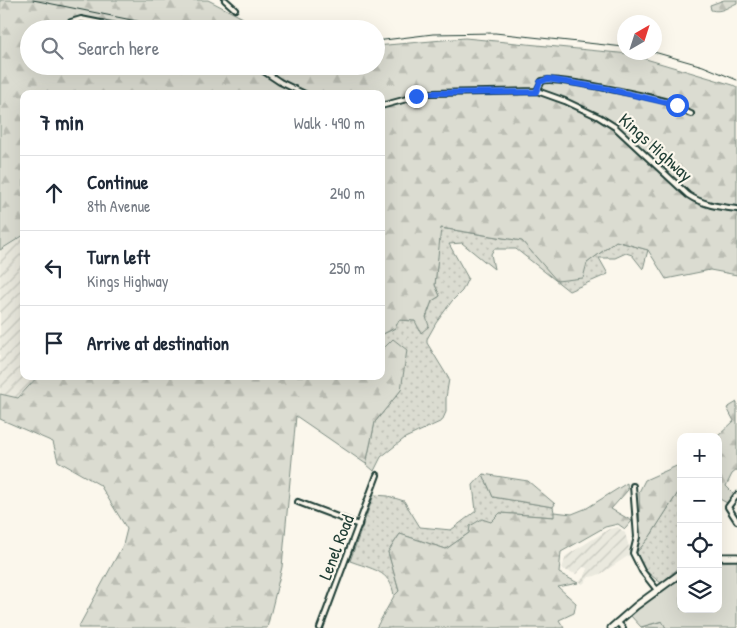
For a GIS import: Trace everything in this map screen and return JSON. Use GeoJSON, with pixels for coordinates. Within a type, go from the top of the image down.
{"type":"FeatureCollection","features":[{"type":"Feature","properties":{"kind":"main road"},"geometry":{"type":"LineString","coordinates":[[722,557],[737,557]]}},
{"type":"Feature","properties":{"kind":"main road"},"geometry":{"type":"LineString","coordinates":[[611,628],[677,576]]}},
{"type":"Feature","properties":{"kind":"street"},"geometry":{"type":"LineString","coordinates":[[225,0],[235,8]]}},
{"type":"Feature","properties":{"kind":"street"},"geometry":{"type":"LineString","coordinates":[[270,75],[297,90]]}},
{"type":"Feature","properties":{"kind":"street"},"geometry":{"type":"LineString","coordinates":[[536,92],[542,81],[552,80],[608,89],[658,100],[677,105],[684,112],[691,114]]}},
{"type":"Feature","properties":{"kind":"street","name":"Kings Highway"},"geometry":{"type":"LineString","coordinates":[[385,105],[429,93],[536,92],[565,101],[611,124],[698,202],[737,209]]}},
{"type":"Feature","properties":{"kind":"street","name":"Lenel Road"},"geometry":{"type":"LineString","coordinates":[[320,628],[377,475]]}},
{"type":"Feature","properties":{"kind":"street"},"geometry":{"type":"LineString","coordinates":[[634,486],[637,537],[633,553],[642,571],[657,590]]}},
{"type":"Feature","properties":{"kind":"street"},"geometry":{"type":"LineString","coordinates":[[737,495],[728,507],[737,521]]}},
{"type":"Feature","properties":{"kind":"street"},"geometry":{"type":"LineString","coordinates":[[298,502],[359,525]]}},
{"type":"Feature","properties":{"kind":"street"},"geometry":{"type":"LineString","coordinates":[[617,622],[623,628]]}},
{"type":"Feature","properties":{"kind":"shaded area"},"geometry":{"type":"Polygon","coordinates":[[[20,238],[20,380],[34,380],[18,398],[0,394],[0,250],[20,238]]]}},
{"type":"Feature","properties":{"kind":"shaded area"},"geometry":{"type":"Polygon","coordinates":[[[618,527],[625,533],[631,554],[602,573],[589,577],[583,584],[579,582],[585,576],[587,568],[583,567],[576,574],[562,569],[566,556],[609,529],[618,527]]]}},
{"type":"Feature","properties":{"kind":"green space"},"geometry":{"type":"Polygon","coordinates":[[[0,0],[208,0],[243,18],[243,20],[20,20],[20,75],[385,75],[385,45],[465,38],[617,53],[617,60],[649,60],[737,87],[737,275],[710,270],[666,279],[648,250],[616,241],[587,263],[583,278],[557,281],[522,241],[441,228],[435,285],[440,296],[432,301],[426,317],[429,326],[421,333],[415,321],[399,320],[395,328],[385,333],[385,90],[20,90],[20,238],[0,250],[0,0]]]}},
{"type":"Feature","properties":{"kind":"green space"},"geometry":{"type":"Polygon","coordinates":[[[724,0],[737,0],[737,3],[721,10],[711,10],[710,5],[724,0]]]}},
{"type":"Feature","properties":{"kind":"green space"},"geometry":{"type":"Polygon","coordinates":[[[440,228],[522,241],[558,281],[587,263],[616,241],[648,250],[643,269],[632,255],[626,253],[615,258],[599,258],[608,274],[569,291],[516,249],[494,249],[491,254],[494,269],[462,243],[449,244],[468,278],[462,291],[452,301],[427,339],[427,343],[449,379],[446,412],[442,421],[405,438],[381,457],[374,471],[366,464],[375,422],[401,390],[393,339],[385,347],[385,333],[395,328],[399,320],[415,321],[426,318],[432,301],[440,296],[435,285],[440,228]]]}},
{"type":"Feature","properties":{"kind":"green space"},"geometry":{"type":"Polygon","coordinates":[[[393,339],[407,350],[401,390],[375,422],[366,464],[296,416],[282,567],[267,628],[78,628],[123,545],[127,529],[100,485],[58,461],[53,442],[0,419],[0,394],[18,398],[34,380],[385,380],[385,347],[393,339]]]}},
{"type":"Feature","properties":{"kind":"green space"},"geometry":{"type":"Polygon","coordinates":[[[737,402],[737,470],[732,474],[726,486],[734,494],[727,503],[722,500],[721,433],[734,421],[727,408],[737,402]]]}},
{"type":"Feature","properties":{"kind":"green space"},"geometry":{"type":"Polygon","coordinates":[[[677,466],[677,494],[649,538],[637,552],[640,537],[639,492],[645,480],[677,466]]]}},
{"type":"Feature","properties":{"kind":"green space"},"geometry":{"type":"Polygon","coordinates":[[[483,474],[493,497],[553,507],[555,517],[500,513],[491,522],[469,533],[446,549],[400,534],[388,552],[399,591],[394,596],[389,581],[379,572],[350,561],[374,495],[388,496],[404,501],[420,527],[451,530],[476,511],[473,485],[483,474]]]}},
{"type":"Feature","properties":{"kind":"green space"},"geometry":{"type":"Polygon","coordinates":[[[483,474],[528,481],[555,504],[553,507],[493,497],[483,474]]]}},
{"type":"Feature","properties":{"kind":"green space"},"geometry":{"type":"Polygon","coordinates":[[[627,483],[628,490],[611,509],[632,521],[625,529],[618,524],[605,527],[561,552],[559,573],[578,583],[558,587],[576,603],[574,613],[559,620],[564,628],[376,628],[394,596],[399,591],[388,552],[400,534],[446,549],[469,533],[470,526],[482,519],[491,522],[500,513],[554,517],[554,512],[572,514],[587,508],[627,483]]]}},
{"type":"Feature","properties":{"kind":"green space"},"geometry":{"type":"Polygon","coordinates":[[[677,494],[677,569],[661,583],[642,568],[637,552],[649,538],[677,494]]]}},
{"type":"Feature","properties":{"kind":"green space"},"geometry":{"type":"Polygon","coordinates":[[[737,561],[737,628],[666,628],[662,621],[641,627],[630,615],[677,581],[677,613],[722,613],[722,562],[737,561]]]}},
{"type":"Feature","properties":{"kind":"green space"},"geometry":{"type":"Polygon","coordinates":[[[663,621],[666,628],[641,627],[663,621]]]}},
{"type":"Feature","properties":{"kind":"railway"},"geometry":{"type":"LineString","coordinates":[[33,0],[132,20]]}},
{"type":"Feature","properties":{"kind":"railway"},"geometry":{"type":"LineString","coordinates":[[385,40],[433,34],[495,33],[617,46]]}},
{"type":"Feature","properties":{"kind":"railway"},"geometry":{"type":"LineString","coordinates":[[662,54],[703,66],[737,80]]}},
{"type":"Feature","properties":{"kind":"route"},"geometry":{"type":"LineString","coordinates":[[416,96],[446,92],[536,92],[540,82],[548,79],[608,89],[677,105]]}}]}
